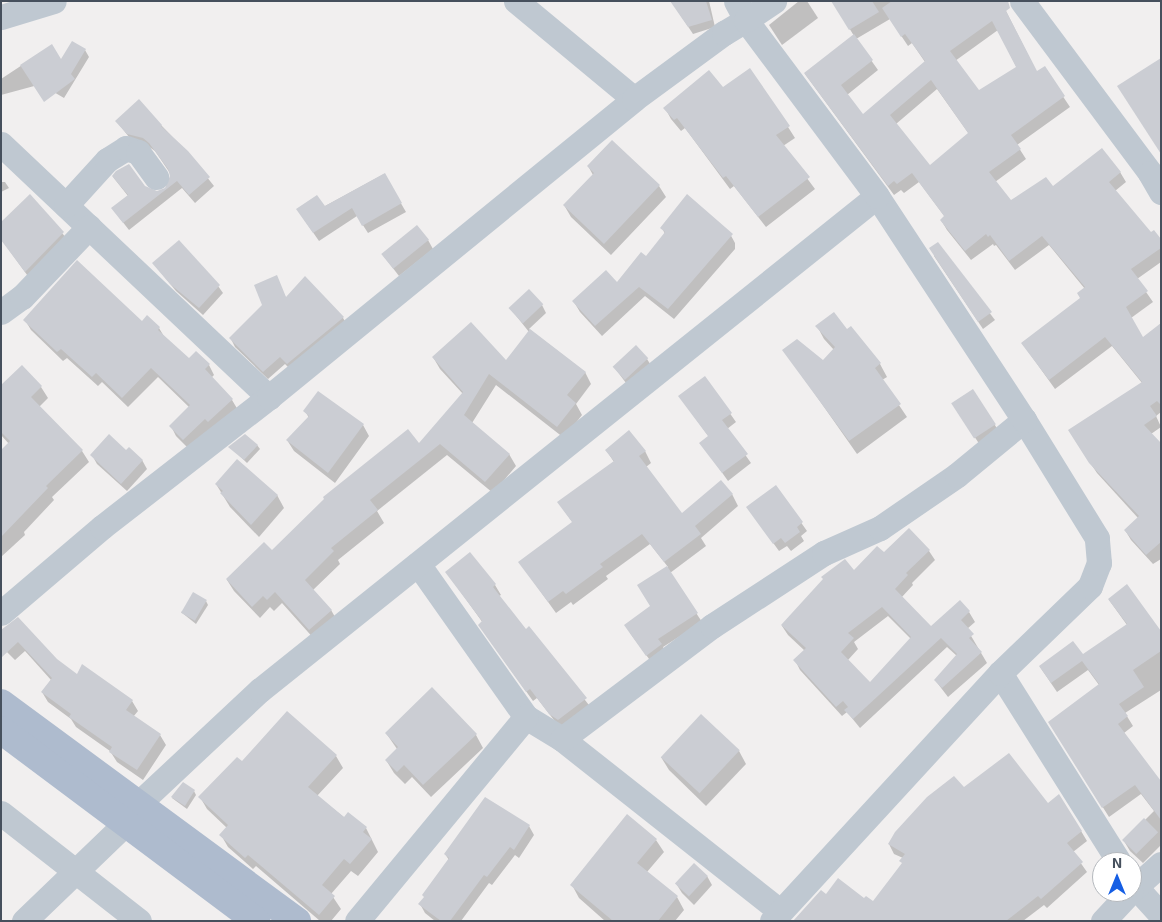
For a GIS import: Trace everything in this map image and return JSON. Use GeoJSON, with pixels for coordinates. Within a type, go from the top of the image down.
{"type":"FeatureCollection","features":[{"type":"Feature","properties":{"kind":"main road"},"geometry":{"type":"LineString","coordinates":[[1,703],[256,921]]}},
{"type":"Feature","properties":{"kind":"main road"},"geometry":{"type":"LineString","coordinates":[[1,730],[297,921]]}},
{"type":"Feature","properties":{"kind":"street"},"geometry":{"type":"LineString","coordinates":[[1,17],[54,1]]}},
{"type":"Feature","properties":{"kind":"street"},"geometry":{"type":"LineString","coordinates":[[516,1],[634,99]]}},
{"type":"Feature","properties":{"kind":"street"},"geometry":{"type":"LineString","coordinates":[[1,613],[102,527],[269,397],[634,99],[724,33],[741,11],[774,1]]}},
{"type":"Feature","properties":{"kind":"street"},"geometry":{"type":"LineString","coordinates":[[1022,1],[1157,176]]}},
{"type":"Feature","properties":{"kind":"street"},"geometry":{"type":"LineString","coordinates":[[418,564],[526,717],[562,739],[776,916],[1000,673],[1090,586],[1099,563],[1097,538],[1024,420],[877,196],[741,11]]}},
{"type":"Feature","properties":{"kind":"street"},"geometry":{"type":"LineString","coordinates":[[2,148],[66,205],[269,397]]}},
{"type":"Feature","properties":{"kind":"street"},"geometry":{"type":"LineString","coordinates":[[66,205],[107,160],[126,148],[138,152],[156,177]]}},
{"type":"Feature","properties":{"kind":"street"},"geometry":{"type":"LineString","coordinates":[[24,921],[260,690],[877,196]]}},
{"type":"Feature","properties":{"kind":"street"},"geometry":{"type":"LineString","coordinates":[[1,312],[22,297],[89,227]]}},
{"type":"Feature","properties":{"kind":"street"},"geometry":{"type":"LineString","coordinates":[[562,739],[712,626],[824,553],[880,528],[957,475],[1024,420]]}},
{"type":"Feature","properties":{"kind":"street"},"geometry":{"type":"LineString","coordinates":[[1000,673],[1113,852]]}},
{"type":"Feature","properties":{"kind":"street"},"geometry":{"type":"LineString","coordinates":[[357,921],[526,717]]}},
{"type":"Feature","properties":{"kind":"street"},"geometry":{"type":"LineString","coordinates":[[1,813],[139,921]]}},
{"type":"Feature","properties":{"kind":"street"},"geometry":{"type":"LineString","coordinates":[[1142,880],[1161,864]]}},
{"type":"Feature","properties":{"kind":"street"},"geometry":{"type":"LineString","coordinates":[[1142,897],[1161,915]]}},
{"type":"Feature","properties":{"kind":"street"},"geometry":{"type":"LineString","coordinates":[[1103,921],[1120,902]]}},
{"type":"Feature","properties":{"kind":"building"},"geometry":{"type":"Polygon","coordinates":[[[670,1],[706,1],[712,20],[688,27],[670,1]]]}},
{"type":"Feature","properties":{"kind":"building"},"geometry":{"type":"Polygon","coordinates":[[[831,1],[872,1],[879,12],[849,30],[831,1]]]}},
{"type":"Feature","properties":{"kind":"building"},"geometry":{"type":"Polygon","coordinates":[[[892,1],[1008,1],[1010,8],[1006,11],[1037,71],[1045,66],[1065,96],[1011,135],[1021,149],[989,172],[1011,200],[1046,177],[1053,186],[1102,148],[1121,172],[1109,182],[1151,232],[1154,230],[1161,239],[1161,248],[1131,269],[1148,291],[1126,307],[1143,337],[1161,323],[1161,405],[1157,401],[1150,406],[1157,416],[1144,425],[1161,443],[1161,542],[1146,555],[1124,530],[1139,516],[1089,463],[1068,430],[1142,382],[1105,337],[1049,380],[1021,343],[1080,298],[1077,293],[1085,287],[1042,236],[1009,261],[990,235],[988,237],[986,234],[965,251],[940,220],[944,216],[912,173],[897,184],[894,181],[888,186],[804,73],[854,34],[873,60],[841,85],[863,114],[925,61],[905,34],[901,37],[882,8],[892,1]],[[992,21],[950,51],[979,90],[1016,67],[992,21]],[[931,80],[890,115],[930,165],[968,133],[931,80]]]}},
{"type":"Feature","properties":{"kind":"building"},"geometry":{"type":"Polygon","coordinates":[[[72,41],[86,49],[71,74],[75,79],[44,102],[20,65],[52,44],[61,59],[72,41]]]}},
{"type":"Feature","properties":{"kind":"building"},"geometry":{"type":"Polygon","coordinates":[[[1161,58],[1161,154],[1117,86],[1161,58]]]}},
{"type":"Feature","properties":{"kind":"building"},"geometry":{"type":"Polygon","coordinates":[[[750,68],[790,126],[776,135],[810,177],[758,217],[726,176],[723,178],[677,118],[674,120],[663,108],[709,70],[723,87],[750,68]]]}},
{"type":"Feature","properties":{"kind":"building"},"geometry":{"type":"Polygon","coordinates":[[[139,99],[161,126],[188,151],[210,177],[189,195],[177,181],[123,223],[111,208],[128,195],[112,176],[116,171],[129,164],[145,186],[157,191],[165,188],[170,176],[168,169],[149,143],[143,138],[127,134],[115,121],[139,99]]]}},
{"type":"Feature","properties":{"kind":"building"},"geometry":{"type":"Polygon","coordinates":[[[612,140],[660,185],[604,244],[563,205],[594,173],[587,166],[612,140]]]}},
{"type":"Feature","properties":{"kind":"building"},"geometry":{"type":"Polygon","coordinates":[[[385,173],[402,203],[362,226],[352,208],[313,233],[296,209],[317,195],[325,206],[385,173]]]}},
{"type":"Feature","properties":{"kind":"building"},"geometry":{"type":"Polygon","coordinates":[[[30,194],[64,232],[25,272],[1,240],[1,222],[30,194]]]}},
{"type":"Feature","properties":{"kind":"building"},"geometry":{"type":"Polygon","coordinates":[[[687,194],[733,234],[668,309],[639,287],[595,326],[572,301],[606,270],[617,282],[641,252],[646,256],[665,232],[660,228],[687,194]]]}},
{"type":"Feature","properties":{"kind":"building"},"geometry":{"type":"Polygon","coordinates":[[[417,225],[429,240],[393,269],[381,254],[417,225]]]}},
{"type":"Feature","properties":{"kind":"building"},"geometry":{"type":"Polygon","coordinates":[[[179,240],[220,285],[199,308],[170,284],[152,263],[179,240]]]}},
{"type":"Feature","properties":{"kind":"building"},"geometry":{"type":"Polygon","coordinates":[[[938,242],[992,312],[978,322],[929,248],[938,242]]]}},
{"type":"Feature","properties":{"kind":"building"},"geometry":{"type":"Polygon","coordinates":[[[77,260],[142,321],[147,315],[160,327],[158,330],[189,358],[196,351],[210,364],[205,369],[233,399],[208,422],[205,419],[183,440],[169,426],[190,405],[151,368],[122,398],[96,373],[92,377],[61,349],[57,352],[23,320],[77,260]]]}},
{"type":"Feature","properties":{"kind":"building"},"geometry":{"type":"Polygon","coordinates":[[[277,275],[286,297],[305,276],[344,317],[287,364],[280,357],[263,372],[229,338],[262,305],[254,285],[277,275]]]}},
{"type":"Feature","properties":{"kind":"building"},"geometry":{"type":"Polygon","coordinates":[[[529,289],[543,304],[523,323],[509,308],[529,289]]]}},
{"type":"Feature","properties":{"kind":"building"},"geometry":{"type":"Polygon","coordinates":[[[834,312],[847,329],[851,326],[881,363],[875,368],[901,404],[849,441],[782,350],[797,339],[823,360],[835,347],[815,326],[834,312]]]}},
{"type":"Feature","properties":{"kind":"building"},"geometry":{"type":"Polygon","coordinates":[[[471,322],[506,360],[530,329],[586,372],[567,395],[576,403],[557,427],[489,374],[464,415],[510,454],[485,482],[440,444],[370,500],[378,510],[331,548],[334,551],[305,580],[332,610],[309,630],[275,592],[267,600],[263,596],[252,607],[226,579],[264,542],[272,550],[324,499],[323,497],[408,429],[419,443],[463,392],[432,357],[471,322]]]}},
{"type":"Feature","properties":{"kind":"building"},"geometry":{"type":"Polygon","coordinates":[[[636,345],[648,358],[625,380],[613,367],[636,345]]]}},
{"type":"Feature","properties":{"kind":"building"},"geometry":{"type":"Polygon","coordinates":[[[22,365],[42,386],[31,397],[83,450],[46,486],[48,488],[1,537],[1,450],[10,441],[1,432],[1,385],[22,365]]]}},
{"type":"Feature","properties":{"kind":"building"},"geometry":{"type":"Polygon","coordinates":[[[705,376],[732,413],[722,420],[748,454],[722,473],[699,443],[708,436],[678,396],[705,376]]]}},
{"type":"Feature","properties":{"kind":"building"},"geometry":{"type":"Polygon","coordinates":[[[973,389],[996,424],[974,438],[951,403],[973,389]]]}},
{"type":"Feature","properties":{"kind":"building"},"geometry":{"type":"Polygon","coordinates":[[[318,391],[364,424],[328,473],[286,440],[309,416],[303,411],[318,391]]]}},
{"type":"Feature","properties":{"kind":"building"},"geometry":{"type":"Polygon","coordinates":[[[629,430],[646,451],[639,456],[682,513],[721,480],[733,494],[695,526],[701,534],[664,562],[642,534],[600,564],[603,567],[566,594],[563,591],[548,602],[518,562],[572,522],[557,502],[614,461],[605,450],[629,430]]]}},
{"type":"Feature","properties":{"kind":"building"},"geometry":{"type":"Polygon","coordinates":[[[109,434],[126,450],[129,447],[143,460],[121,484],[90,455],[109,434]]]}},
{"type":"Feature","properties":{"kind":"building"},"geometry":{"type":"Polygon","coordinates":[[[245,434],[258,445],[244,460],[228,447],[245,434]]]}},
{"type":"Feature","properties":{"kind":"building"},"geometry":{"type":"Polygon","coordinates":[[[237,459],[278,495],[251,525],[220,493],[223,491],[215,484],[237,459]]]}},
{"type":"Feature","properties":{"kind":"building"},"geometry":{"type":"Polygon","coordinates":[[[776,485],[803,522],[797,527],[800,532],[785,543],[781,538],[773,544],[746,507],[776,485]]]}},
{"type":"Feature","properties":{"kind":"building"},"geometry":{"type":"Polygon","coordinates":[[[909,528],[930,550],[906,573],[908,575],[895,589],[931,626],[960,600],[970,611],[961,620],[974,634],[969,638],[982,652],[942,688],[934,680],[957,654],[941,638],[853,719],[844,710],[848,707],[843,701],[836,707],[793,660],[806,648],[781,625],[823,579],[821,577],[845,559],[854,570],[877,546],[884,552],[909,528]],[[882,607],[848,633],[854,638],[841,652],[870,682],[911,637],[882,607]]]}},
{"type":"Feature","properties":{"kind":"building"},"geometry":{"type":"Polygon","coordinates":[[[470,552],[496,584],[493,587],[526,629],[529,626],[587,698],[558,720],[549,714],[530,689],[526,692],[478,625],[482,621],[445,572],[470,552]]]}},
{"type":"Feature","properties":{"kind":"building"},"geometry":{"type":"Polygon","coordinates":[[[667,566],[698,613],[658,639],[662,644],[646,656],[624,625],[650,606],[637,585],[667,566]]]}},
{"type":"Feature","properties":{"kind":"building"},"geometry":{"type":"Polygon","coordinates":[[[1127,584],[1161,631],[1161,651],[1133,670],[1144,687],[1119,704],[1128,716],[1118,724],[1161,781],[1161,820],[1135,785],[1102,808],[1048,722],[1099,684],[1082,661],[1051,683],[1039,666],[1073,641],[1083,654],[1127,624],[1108,599],[1127,584]]]}},
{"type":"Feature","properties":{"kind":"building"},"geometry":{"type":"Polygon","coordinates":[[[193,592],[207,600],[195,621],[181,613],[193,592]]]}},
{"type":"Feature","properties":{"kind":"building"},"geometry":{"type":"Polygon","coordinates":[[[18,617],[57,659],[77,674],[82,664],[133,700],[126,710],[161,734],[137,770],[109,752],[112,747],[69,717],[71,714],[41,692],[52,678],[18,642],[1,658],[1,630],[18,617]]]}},
{"type":"Feature","properties":{"kind":"building"},"geometry":{"type":"Polygon","coordinates":[[[432,687],[477,734],[423,785],[404,765],[397,772],[385,760],[398,747],[385,733],[432,687]]]}},
{"type":"Feature","properties":{"kind":"building"},"geometry":{"type":"Polygon","coordinates":[[[287,711],[337,755],[308,787],[344,817],[348,812],[367,827],[363,832],[372,839],[350,864],[344,859],[322,885],[335,896],[319,915],[248,855],[245,858],[219,835],[228,825],[198,797],[237,757],[242,761],[287,711]]]}},
{"type":"Feature","properties":{"kind":"building"},"geometry":{"type":"Polygon","coordinates":[[[701,714],[740,750],[700,793],[661,757],[701,714]]]}},
{"type":"Feature","properties":{"kind":"building"},"geometry":{"type":"Polygon","coordinates":[[[1009,753],[1048,803],[1059,794],[1082,831],[1067,843],[1083,862],[1041,899],[1038,896],[1006,921],[793,921],[821,890],[826,894],[838,878],[864,898],[866,896],[873,901],[902,863],[899,861],[905,854],[888,844],[895,832],[927,797],[954,776],[964,787],[1009,753]]]}},
{"type":"Feature","properties":{"kind":"building"},"geometry":{"type":"Polygon","coordinates":[[[183,782],[195,790],[185,806],[171,797],[183,782]]]}},
{"type":"Feature","properties":{"kind":"building"},"geometry":{"type":"Polygon","coordinates":[[[485,797],[530,825],[514,850],[510,847],[487,877],[484,875],[450,921],[441,921],[418,904],[424,897],[422,895],[449,858],[444,854],[485,797]]]}},
{"type":"Feature","properties":{"kind":"building"},"geometry":{"type":"Polygon","coordinates":[[[627,814],[657,839],[637,863],[678,896],[658,921],[613,921],[570,885],[627,814]]]}},
{"type":"Feature","properties":{"kind":"building"},"geometry":{"type":"Polygon","coordinates":[[[1144,818],[1158,832],[1138,852],[1134,852],[1122,840],[1144,818]]]}},
{"type":"Feature","properties":{"kind":"building"},"geometry":{"type":"Polygon","coordinates":[[[694,863],[708,876],[689,896],[675,883],[694,863]]]}}]}
